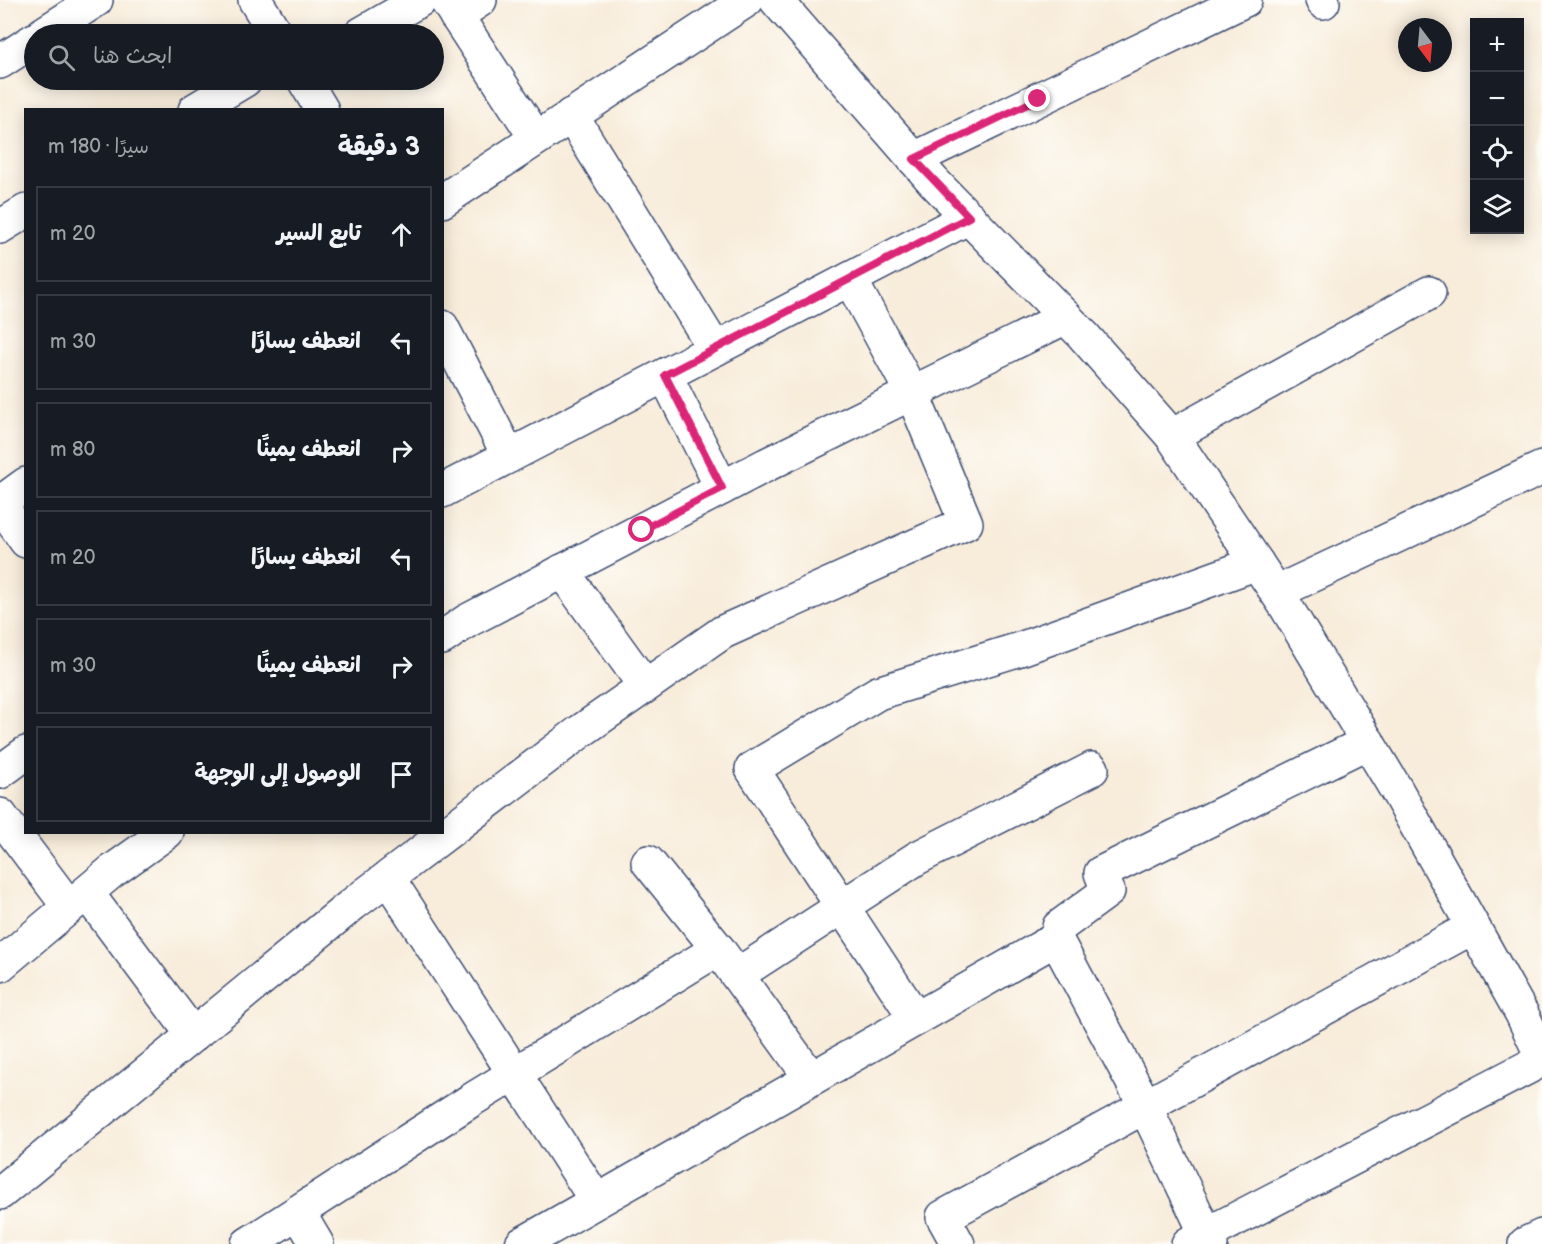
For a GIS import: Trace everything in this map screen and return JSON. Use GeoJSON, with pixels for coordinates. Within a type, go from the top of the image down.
{"type":"FeatureCollection","features":[{"type":"Feature","properties":{"kind":"street"},"geometry":{"type":"LineString","coordinates":[[58,24],[96,0]]}},
{"type":"Feature","properties":{"kind":"street"},"geometry":{"type":"LineString","coordinates":[[255,0],[270,24]]}},
{"type":"Feature","properties":{"kind":"street"},"geometry":{"type":"LineString","coordinates":[[378,24],[420,0]]}},
{"type":"Feature","properties":{"kind":"street"},"geometry":{"type":"LineString","coordinates":[[444,200],[747,0]]}},
{"type":"Feature","properties":{"kind":"street"},"geometry":{"type":"LineString","coordinates":[[776,0],[914,159],[1066,317],[1172,436],[1277,592],[1368,742],[1522,1014],[1542,1058],[1202,1241],[1145,1107],[1056,939],[1059,927],[1108,891],[1101,873],[1368,742]]}},
{"type":"Feature","properties":{"kind":"street"},"geometry":{"type":"LineString","coordinates":[[914,159],[1245,0]]}},
{"type":"Feature","properties":{"kind":"street"},"geometry":{"type":"LineString","coordinates":[[460,5],[536,138]]}},
{"type":"Feature","properties":{"kind":"street"},"geometry":{"type":"LineString","coordinates":[[0,62],[24,46]]}},
{"type":"Feature","properties":{"kind":"street"},"geometry":{"type":"LineString","coordinates":[[198,108],[228,90]]}},
{"type":"Feature","properties":{"kind":"street"},"geometry":{"type":"LineString","coordinates":[[309,90],[321,108]]}},
{"type":"Feature","properties":{"kind":"street"},"geometry":{"type":"LineString","coordinates":[[571,115],[715,349]]}},
{"type":"Feature","properties":{"kind":"street"},"geometry":{"type":"LineString","coordinates":[[0,226],[24,212]]}},
{"type":"Feature","properties":{"kind":"street"},"geometry":{"type":"LineString","coordinates":[[444,490],[969,217]]}},
{"type":"Feature","properties":{"kind":"street"},"geometry":{"type":"LineString","coordinates":[[0,1193],[388,878],[582,730],[645,686],[723,632],[966,523],[912,393],[850,279]]}},
{"type":"Feature","properties":{"kind":"street"},"geometry":{"type":"LineString","coordinates":[[1172,436],[1429,293]]}},
{"type":"Feature","properties":{"kind":"street"},"geometry":{"type":"LineString","coordinates":[[444,637],[467,621],[722,488],[1066,317]]}},
{"type":"Feature","properties":{"kind":"street"},"geometry":{"type":"LineString","coordinates":[[444,331],[509,456]]}},
{"type":"Feature","properties":{"kind":"street"},"geometry":{"type":"LineString","coordinates":[[665,375],[722,488]]}},
{"type":"Feature","properties":{"kind":"street"},"geometry":{"type":"LineString","coordinates":[[1277,592],[1542,468]]}},
{"type":"Feature","properties":{"kind":"street"},"geometry":{"type":"LineString","coordinates":[[24,486],[0,504],[24,539]]}},
{"type":"Feature","properties":{"kind":"street"},"geometry":{"type":"LineString","coordinates":[[916,1019],[752,769],[878,693],[1023,648],[1257,563]]}},
{"type":"Feature","properties":{"kind":"street"},"geometry":{"type":"LineString","coordinates":[[562,572],[645,686]]}},
{"type":"Feature","properties":{"kind":"street"},"geometry":{"type":"LineString","coordinates":[[0,772],[24,754]]}},
{"type":"Feature","properties":{"kind":"street"},"geometry":{"type":"LineString","coordinates":[[737,975],[916,858],[1092,769]]}},
{"type":"Feature","properties":{"kind":"street"},"geometry":{"type":"LineString","coordinates":[[0,815],[78,900],[194,1035]]}},
{"type":"Feature","properties":{"kind":"street"},"geometry":{"type":"LineString","coordinates":[[0,965],[78,900],[164,834]]}},
{"type":"Feature","properties":{"kind":"street"},"geometry":{"type":"LineString","coordinates":[[648,862],[718,949],[811,1078]]}},
{"type":"Feature","properties":{"kind":"street"},"geometry":{"type":"LineString","coordinates":[[388,878],[596,1200]]}},
{"type":"Feature","properties":{"kind":"street"},"geometry":{"type":"LineString","coordinates":[[958,1244],[943,1217],[1473,927]]}},
{"type":"Feature","properties":{"kind":"street"},"geometry":{"type":"LineString","coordinates":[[522,1244],[1056,939]]}},
{"type":"Feature","properties":{"kind":"street"},"geometry":{"type":"LineString","coordinates":[[249,1244],[514,1073],[718,949]]}},
{"type":"Feature","properties":{"kind":"street"},"geometry":{"type":"LineString","coordinates":[[298,1212],[317,1244]]}},
{"type":"Feature","properties":{"kind":"street"},"geometry":{"type":"LineString","coordinates":[[1525,1244],[1542,1236]]}},
{"type":"Feature","properties":{"kind":"route"},"geometry":{"type":"LineString","coordinates":[[642,530],[722,488],[665,375],[969,217],[914,159],[1038,99]]}}]}
